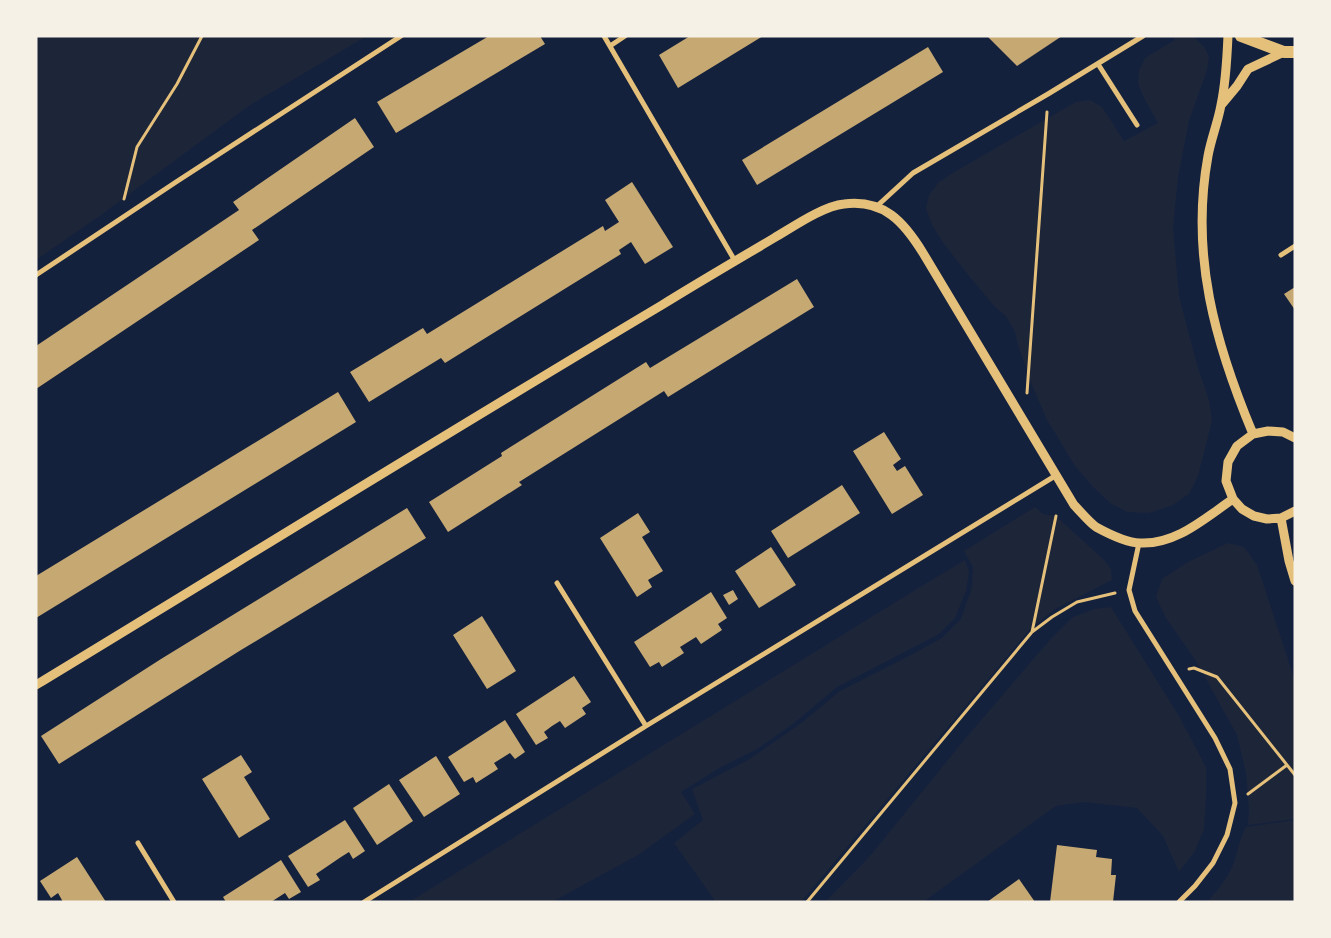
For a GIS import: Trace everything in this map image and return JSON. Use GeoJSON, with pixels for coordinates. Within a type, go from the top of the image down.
{"type":"FeatureCollection","features":[{"type":"Feature","properties":{"kind":"main road"},"geometry":{"type":"LineString","coordinates":[[1241,36],[1290,52]]}},
{"type":"Feature","properties":{"kind":"street"},"geometry":{"type":"LineString","coordinates":[[36,275],[401,36]]}},
{"type":"Feature","properties":{"kind":"street"},"geometry":{"type":"LineString","coordinates":[[604,36],[735,261]]}},
{"type":"Feature","properties":{"kind":"street"},"geometry":{"type":"LineString","coordinates":[[610,46],[625,36]]}},
{"type":"Feature","properties":{"kind":"street"},"geometry":{"type":"LineString","coordinates":[[876,207],[913,172],[1048,94],[1143,36]]}},
{"type":"Feature","properties":{"kind":"street"},"geometry":{"type":"LineString","coordinates":[[1228,36],[1222,104],[1208,155],[1203,194],[1202,230],[1204,262],[1213,320],[1238,400],[1253,434]]}},
{"type":"Feature","properties":{"kind":"street"},"geometry":{"type":"LineString","coordinates":[[1222,104],[1248,69],[1290,52]]}},
{"type":"Feature","properties":{"kind":"street"},"geometry":{"type":"LineString","coordinates":[[1098,64],[1137,125]]}},
{"type":"Feature","properties":{"kind":"street"},"geometry":{"type":"LineString","coordinates":[[36,686],[735,261],[824,210],[841,204],[859,203],[876,207],[892,214],[902,223],[916,242],[1055,476],[1074,505],[1095,526],[1119,538],[1139,543],[1155,542],[1174,537],[1195,526],[1233,499]]}},
{"type":"Feature","properties":{"kind":"street"},"geometry":{"type":"LineString","coordinates":[[1281,255],[1295,246]]}},
{"type":"Feature","properties":{"kind":"street"},"geometry":{"type":"LineString","coordinates":[[1295,438],[1283,432],[1268,430],[1253,434],[1237,446],[1228,462],[1226,481],[1233,499],[1242,509],[1254,516],[1267,519],[1281,518],[1295,511]]}},
{"type":"Feature","properties":{"kind":"street"},"geometry":{"type":"LineString","coordinates":[[364,902],[646,726],[1055,476]]}},
{"type":"Feature","properties":{"kind":"street"},"geometry":{"type":"LineString","coordinates":[[1281,518],[1289,561],[1295,581]]}},
{"type":"Feature","properties":{"kind":"street"},"geometry":{"type":"LineString","coordinates":[[1139,543],[1129,590],[1134,610],[1215,738],[1230,769],[1235,803],[1227,835],[1213,863],[1195,886],[1179,902]]}},
{"type":"Feature","properties":{"kind":"street"},"geometry":{"type":"LineString","coordinates":[[558,584],[646,726]]}},
{"type":"Feature","properties":{"kind":"street"},"geometry":{"type":"LineString","coordinates":[[138,843],[174,902]]}},
{"type":"Feature","properties":{"kind":"path"},"geometry":{"type":"LineString","coordinates":[[119,219],[137,147],[177,84],[202,36]]}},
{"type":"Feature","properties":{"kind":"path"},"geometry":{"type":"LineString","coordinates":[[1025,424],[1048,94]]}},
{"type":"Feature","properties":{"kind":"path"},"geometry":{"type":"LineString","coordinates":[[1032,632],[1056,516]]}},
{"type":"Feature","properties":{"kind":"path"},"geometry":{"type":"LineString","coordinates":[[807,902],[1032,632],[1077,602],[1129,590]]}},
{"type":"Feature","properties":{"kind":"path"},"geometry":{"type":"LineString","coordinates":[[1173,672],[1194,668],[1217,677],[1295,775]]}},
{"type":"Feature","properties":{"kind":"path"},"geometry":{"type":"LineString","coordinates":[[1235,803],[1287,765]]}},
{"type":"Feature","properties":{"kind":"shaded area"},"geometry":{"type":"Polygon","coordinates":[[[36,36],[367,36],[250,105],[101,215],[36,260],[36,36]]]}},
{"type":"Feature","properties":{"kind":"shaded area"},"geometry":{"type":"Polygon","coordinates":[[[1173,36],[1193,36],[1204,47],[1209,57],[1207,70],[1189,121],[1178,177],[1173,228],[1179,296],[1197,365],[1209,400],[1212,421],[1198,476],[1189,494],[1171,506],[1149,513],[1127,512],[1110,503],[1075,466],[1046,418],[1032,385],[1015,332],[1006,316],[995,307],[944,244],[932,225],[926,208],[929,195],[939,182],[1076,102],[1090,100],[1102,107],[1124,141],[1158,123],[1138,84],[1139,71],[1145,58],[1175,40],[1173,36]]]}},
{"type":"Feature","properties":{"kind":"shaded area"},"geometry":{"type":"Polygon","coordinates":[[[1035,507],[1043,514],[1056,516],[1104,560],[1111,569],[1112,580],[1055,609],[1030,629],[801,902],[716,902],[674,843],[703,820],[692,789],[748,760],[800,724],[840,691],[942,638],[961,619],[972,587],[973,567],[964,551],[1035,507]]]}},
{"type":"Feature","properties":{"kind":"shaded area"},"geometry":{"type":"Polygon","coordinates":[[[1228,543],[1244,547],[1257,565],[1295,681],[1295,819],[1248,825],[1249,809],[1246,773],[1237,735],[1196,661],[1166,618],[1156,597],[1162,579],[1188,562],[1228,543]]]}},
{"type":"Feature","properties":{"kind":"shaded area"},"geometry":{"type":"Polygon","coordinates":[[[965,560],[969,572],[966,591],[955,618],[939,634],[837,687],[793,724],[757,749],[721,767],[681,792],[695,814],[638,855],[552,902],[409,902],[920,587],[965,560]]]}},
{"type":"Feature","properties":{"kind":"shaded area"},"geometry":{"type":"Polygon","coordinates":[[[1111,607],[1179,716],[1206,767],[1204,829],[1195,851],[1179,872],[1163,836],[1137,808],[1085,802],[1056,806],[923,902],[825,902],[870,856],[964,740],[1048,642],[1073,617],[1094,609],[1111,607]]]}},
{"type":"Feature","properties":{"kind":"shaded area"},"geometry":{"type":"Polygon","coordinates":[[[1295,820],[1295,902],[1207,902],[1222,885],[1231,870],[1246,827],[1295,820]]]}},
{"type":"Feature","properties":{"kind":"building"},"geometry":{"type":"Polygon","coordinates":[[[489,36],[540,36],[545,44],[396,133],[377,102],[489,36]]]}},
{"type":"Feature","properties":{"kind":"building"},"geometry":{"type":"Polygon","coordinates":[[[690,36],[763,36],[678,88],[659,55],[690,36]]]}},
{"type":"Feature","properties":{"kind":"building"},"geometry":{"type":"Polygon","coordinates":[[[987,36],[1062,36],[1017,66],[987,36]]]}},
{"type":"Feature","properties":{"kind":"building"},"geometry":{"type":"Polygon","coordinates":[[[928,47],[943,72],[757,185],[742,160],[928,47]]]}},
{"type":"Feature","properties":{"kind":"building"},"geometry":{"type":"Polygon","coordinates":[[[355,118],[374,147],[252,230],[259,240],[36,389],[36,346],[239,210],[233,202],[355,118]]]}},
{"type":"Feature","properties":{"kind":"building"},"geometry":{"type":"Polygon","coordinates":[[[632,182],[673,247],[645,264],[631,242],[619,250],[621,254],[445,363],[441,358],[369,402],[350,372],[423,328],[427,334],[603,226],[605,231],[619,222],[605,200],[632,182]]]}},
{"type":"Feature","properties":{"kind":"building"},"geometry":{"type":"Polygon","coordinates":[[[797,279],[814,307],[668,397],[664,391],[519,482],[522,485],[448,532],[429,502],[502,456],[501,453],[646,362],[650,368],[797,279]]]}},
{"type":"Feature","properties":{"kind":"building"},"geometry":{"type":"Polygon","coordinates":[[[1295,287],[1295,310],[1284,294],[1295,287]]]}},
{"type":"Feature","properties":{"kind":"building"},"geometry":{"type":"Polygon","coordinates":[[[338,392],[356,422],[36,618],[36,576],[338,392]]]}},
{"type":"Feature","properties":{"kind":"building"},"geometry":{"type":"Polygon","coordinates":[[[884,432],[901,459],[893,465],[897,471],[905,466],[923,495],[892,514],[853,451],[884,432]]]}},
{"type":"Feature","properties":{"kind":"building"},"geometry":{"type":"Polygon","coordinates":[[[842,485],[860,513],[788,558],[771,531],[842,485]]]}},
{"type":"Feature","properties":{"kind":"building"},"geometry":{"type":"Polygon","coordinates":[[[407,508],[426,538],[241,650],[59,764],[41,736],[161,659],[407,508]]]}},
{"type":"Feature","properties":{"kind":"building"},"geometry":{"type":"Polygon","coordinates":[[[638,513],[650,532],[642,537],[663,571],[648,580],[652,587],[637,597],[600,538],[638,513]]]}},
{"type":"Feature","properties":{"kind":"building"},"geometry":{"type":"Polygon","coordinates":[[[771,547],[796,585],[759,608],[735,571],[771,547]]]}},
{"type":"Feature","properties":{"kind":"building"},"geometry":{"type":"Polygon","coordinates":[[[733,590],[738,599],[729,605],[723,595],[733,590]]]}},
{"type":"Feature","properties":{"kind":"building"},"geometry":{"type":"Polygon","coordinates":[[[711,592],[727,618],[718,624],[722,630],[701,644],[696,637],[680,647],[684,653],[662,667],[659,662],[650,667],[634,642],[711,592]]]}},
{"type":"Feature","properties":{"kind":"building"},"geometry":{"type":"Polygon","coordinates":[[[482,616],[516,671],[487,689],[453,635],[482,616]]]}},
{"type":"Feature","properties":{"kind":"building"},"geometry":{"type":"Polygon","coordinates":[[[574,676],[591,702],[582,708],[586,714],[565,728],[560,721],[544,732],[548,738],[536,745],[516,714],[574,676]]]}},
{"type":"Feature","properties":{"kind":"building"},"geometry":{"type":"Polygon","coordinates":[[[505,720],[525,752],[515,759],[510,753],[494,763],[498,769],[476,783],[473,777],[464,782],[448,757],[505,720]]]}},
{"type":"Feature","properties":{"kind":"building"},"geometry":{"type":"Polygon","coordinates":[[[241,755],[252,772],[244,777],[270,819],[239,838],[202,779],[241,755]]]}},
{"type":"Feature","properties":{"kind":"building"},"geometry":{"type":"Polygon","coordinates":[[[436,756],[460,794],[424,817],[399,780],[436,756]]]}},
{"type":"Feature","properties":{"kind":"building"},"geometry":{"type":"Polygon","coordinates":[[[389,784],[413,821],[377,845],[353,808],[389,784]]]}},
{"type":"Feature","properties":{"kind":"building"},"geometry":{"type":"Polygon","coordinates":[[[345,820],[365,851],[353,859],[349,852],[341,857],[316,874],[320,880],[308,887],[288,856],[345,820]]]}},
{"type":"Feature","properties":{"kind":"building"},"geometry":{"type":"Polygon","coordinates":[[[1057,845],[1097,850],[1096,857],[1112,859],[1111,875],[1116,875],[1113,902],[1050,902],[1057,845]]]}},
{"type":"Feature","properties":{"kind":"building"},"geometry":{"type":"Polygon","coordinates":[[[77,857],[106,902],[63,902],[58,893],[51,898],[40,881],[77,857]]]}},
{"type":"Feature","properties":{"kind":"building"},"geometry":{"type":"Polygon","coordinates":[[[281,860],[301,892],[289,899],[285,893],[271,902],[226,902],[223,897],[281,860]]]}},
{"type":"Feature","properties":{"kind":"building"},"geometry":{"type":"Polygon","coordinates":[[[1019,879],[1035,902],[987,902],[1019,879]]]}}]}
